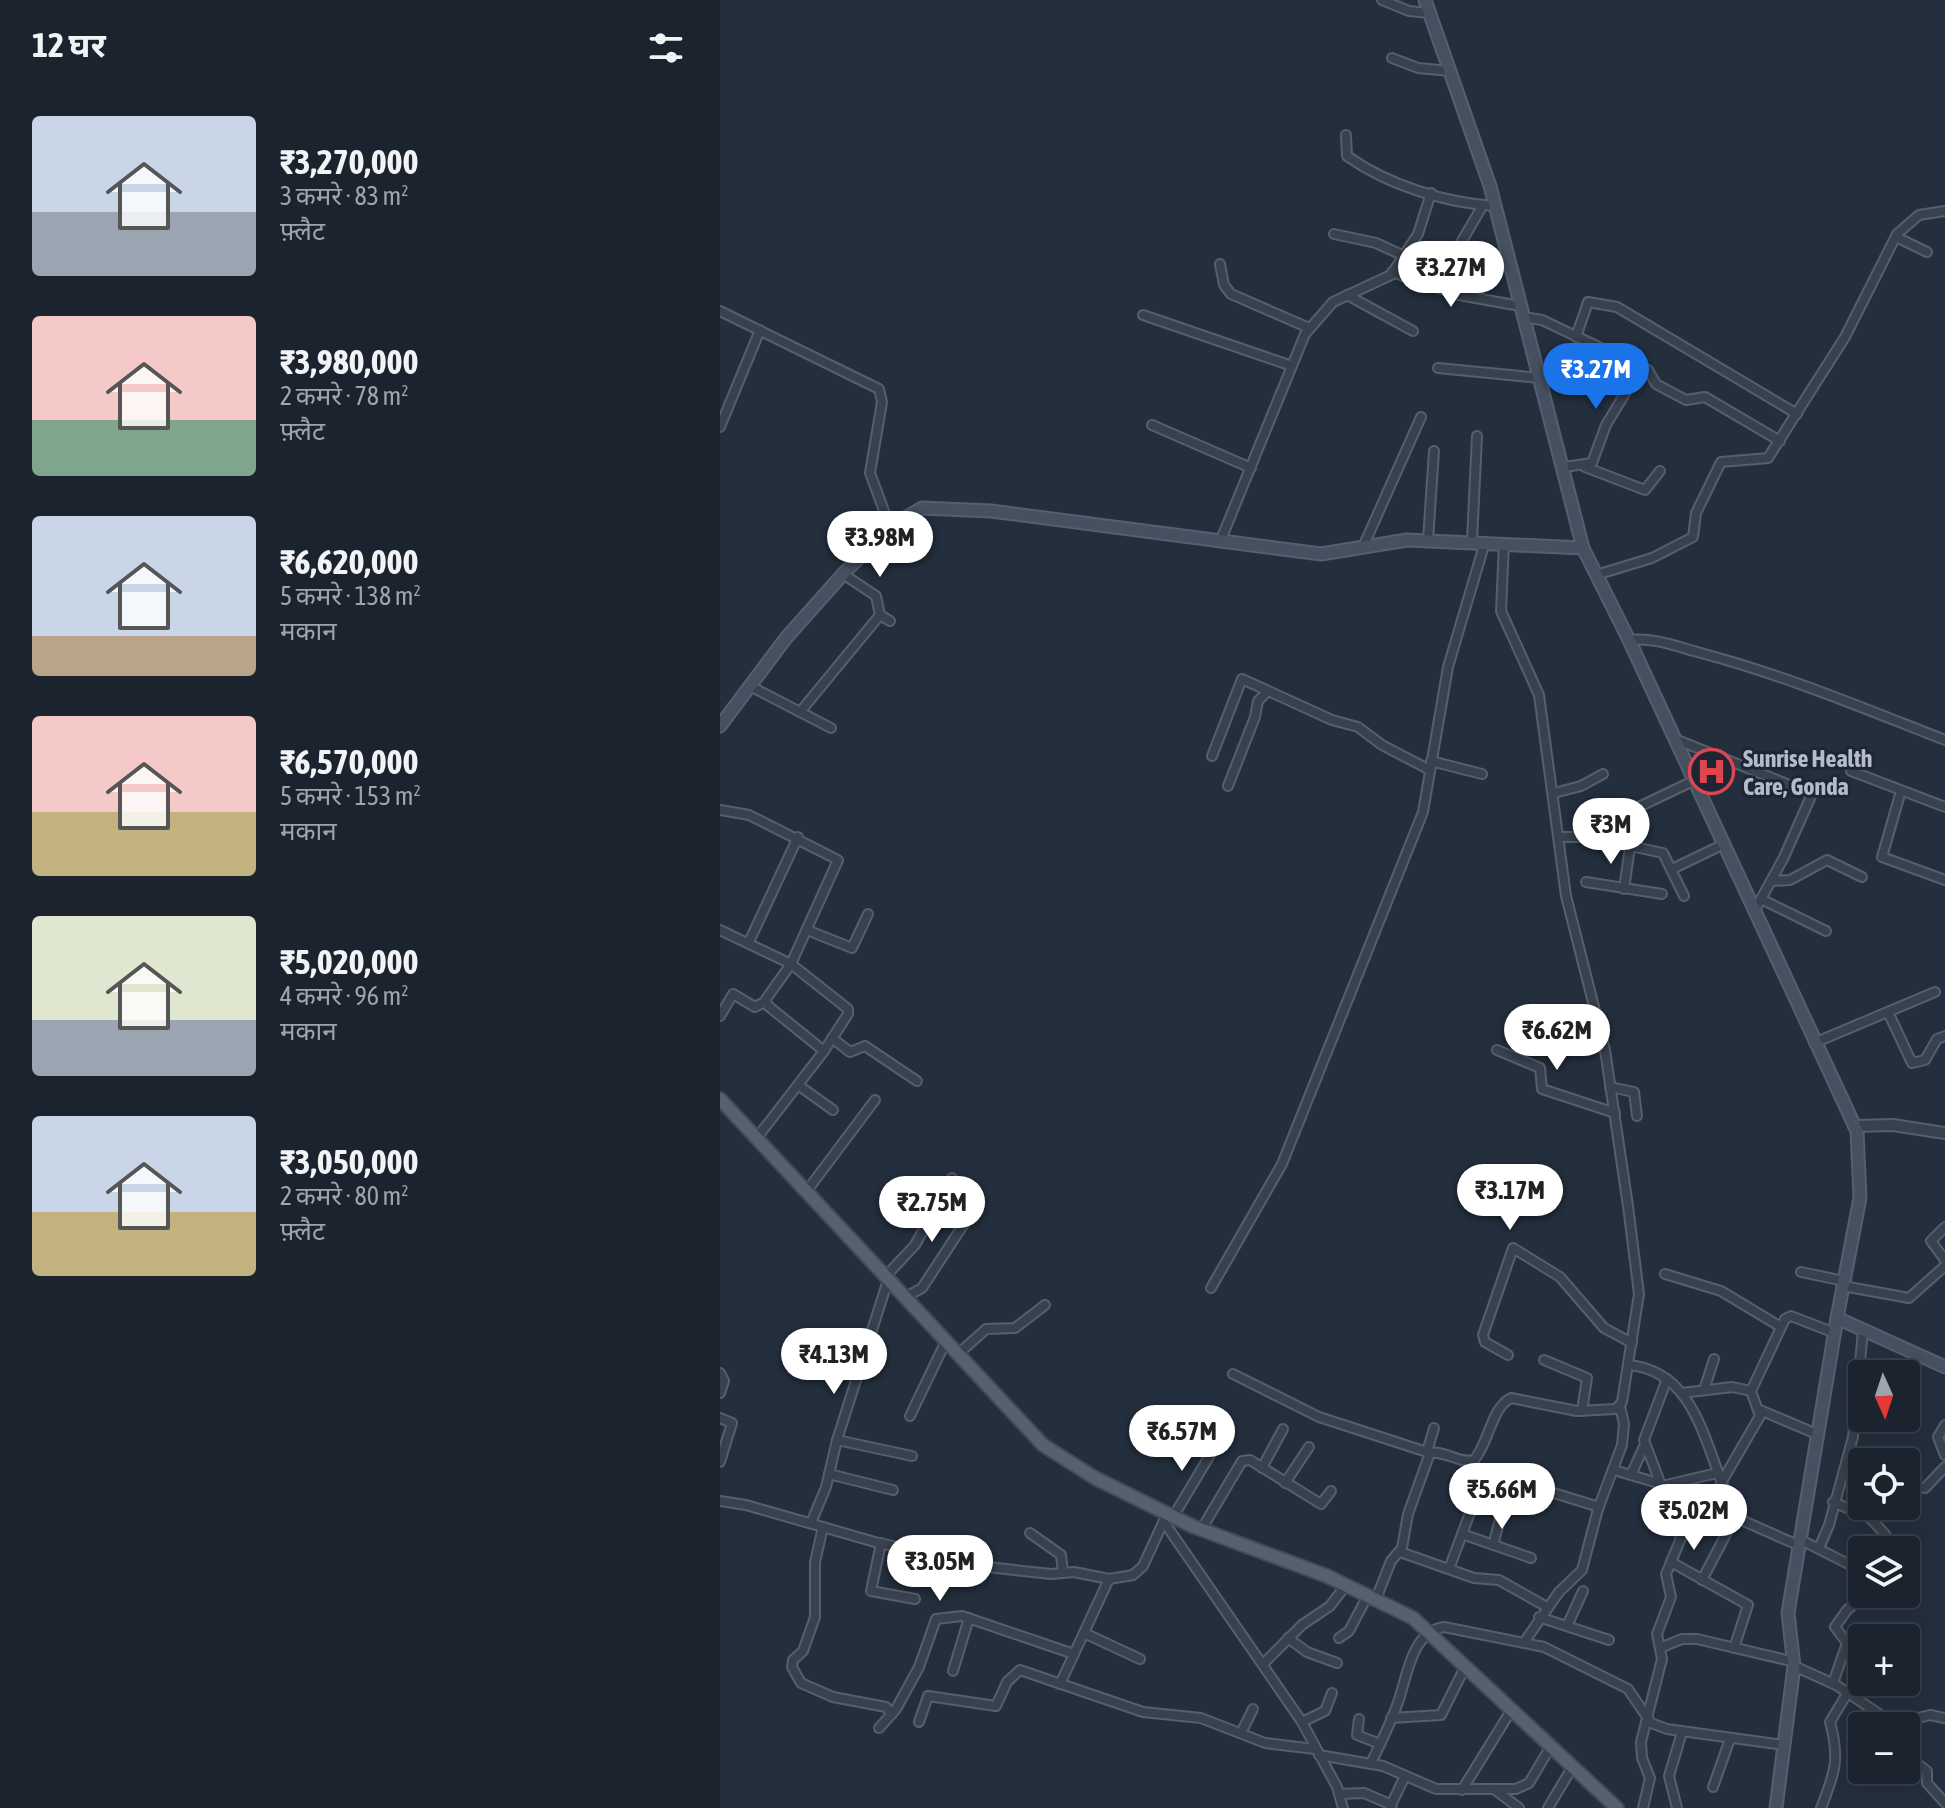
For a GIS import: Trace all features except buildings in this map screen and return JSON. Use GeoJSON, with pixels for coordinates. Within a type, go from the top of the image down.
{"type":"FeatureCollection","features":[{"type":"Feature","properties":{"kind":"main road"},"geometry":{"type":"LineString","coordinates":[[1425,0],[1450,71],[1522,311],[1583,548],[1629,640],[1854,1126],[1861,1153],[1860,1198],[1788,1613],[1794,1664],[1776,1808]]}},
{"type":"Feature","properties":{"kind":"main road"},"geometry":{"type":"LineString","coordinates":[[720,726],[786,638],[843,574],[890,527],[922,508],[952,507],[1321,554],[1428,540],[1583,548]]}},
{"type":"Feature","properties":{"kind":"main road"},"geometry":{"type":"LineString","coordinates":[[720,1099],[1043,1445],[1168,1518],[1346,1585],[1413,1618],[1617,1808]]}},
{"type":"Feature","properties":{"kind":"main road"},"geometry":{"type":"LineString","coordinates":[[1837,1318],[1945,1367]]}},
{"type":"Feature","properties":{"kind":"street"},"geometry":{"type":"LineString","coordinates":[[1382,0],[1409,11],[1429,13]]}},
{"type":"Feature","properties":{"kind":"street"},"geometry":{"type":"LineString","coordinates":[[1392,58],[1418,68],[1450,71]]}},
{"type":"Feature","properties":{"kind":"street"},"geometry":{"type":"LineString","coordinates":[[1346,135],[1345,152],[1354,161],[1431,193],[1489,206],[1455,253]]}},
{"type":"Feature","properties":{"kind":"street"},"geometry":{"type":"LineString","coordinates":[[1220,542],[1309,328],[1333,302],[1392,272],[1418,234],[1431,193]]}},
{"type":"Feature","properties":{"kind":"street"},"geometry":{"type":"LineString","coordinates":[[1596,575],[1652,558],[1693,537],[1696,513],[1721,462],[1765,461],[1845,337],[1896,237],[1919,215],[1945,211]]}},
{"type":"Feature","properties":{"kind":"street"},"geometry":{"type":"LineString","coordinates":[[1334,234],[1376,243],[1404,256]]}},
{"type":"Feature","properties":{"kind":"street"},"geometry":{"type":"LineString","coordinates":[[1896,237],[1927,252]]}},
{"type":"Feature","properties":{"kind":"street"},"geometry":{"type":"LineString","coordinates":[[1220,264],[1224,285],[1231,294],[1309,328]]}},
{"type":"Feature","properties":{"kind":"street"},"geometry":{"type":"LineString","coordinates":[[1392,272],[1536,317],[1648,370],[1656,384],[1686,400],[1705,397],[1780,441]]}},
{"type":"Feature","properties":{"kind":"street"},"geometry":{"type":"LineString","coordinates":[[1347,295],[1413,331]]}},
{"type":"Feature","properties":{"kind":"street"},"geometry":{"type":"LineString","coordinates":[[1576,337],[1588,302],[1617,307],[1797,414]]}},
{"type":"Feature","properties":{"kind":"street"},"geometry":{"type":"LineString","coordinates":[[720,311],[879,389],[882,402],[870,473],[890,527]]}},
{"type":"Feature","properties":{"kind":"street"},"geometry":{"type":"LineString","coordinates":[[1143,315],[1292,366]]}},
{"type":"Feature","properties":{"kind":"street"},"geometry":{"type":"LineString","coordinates":[[720,427],[760,330]]}},
{"type":"Feature","properties":{"kind":"street"},"geometry":{"type":"LineString","coordinates":[[1584,467],[1595,459],[1606,425],[1641,367]]}},
{"type":"Feature","properties":{"kind":"street"},"geometry":{"type":"LineString","coordinates":[[1438,368],[1540,378]]}},
{"type":"Feature","properties":{"kind":"street"},"geometry":{"type":"LineString","coordinates":[[1363,547],[1421,417]]}},
{"type":"Feature","properties":{"kind":"street"},"geometry":{"type":"LineString","coordinates":[[1152,425],[1251,468]]}},
{"type":"Feature","properties":{"kind":"street"},"geometry":{"type":"LineString","coordinates":[[1472,541],[1477,436]]}},
{"type":"Feature","properties":{"kind":"street"},"geometry":{"type":"LineString","coordinates":[[1428,540],[1434,451]]}},
{"type":"Feature","properties":{"kind":"street"},"geometry":{"type":"LineString","coordinates":[[1564,467],[1584,467],[1645,490],[1660,471]]}},
{"type":"Feature","properties":{"kind":"street"},"geometry":{"type":"LineString","coordinates":[[1211,1288],[1276,1178],[1322,1072],[1423,812],[1448,667],[1485,542]]}},
{"type":"Feature","properties":{"kind":"street"},"geometry":{"type":"LineString","coordinates":[[1504,543],[1501,611],[1537,689],[1561,837],[1566,896],[1605,1050],[1639,1294],[1620,1406],[1624,1424],[1622,1445],[1599,1507],[1582,1570],[1547,1607],[1525,1641]]}},
{"type":"Feature","properties":{"kind":"street"},"geometry":{"type":"LineString","coordinates":[[843,574],[876,596],[880,615],[890,621]]}},
{"type":"Feature","properties":{"kind":"street"},"geometry":{"type":"LineString","coordinates":[[800,712],[880,615]]}},
{"type":"Feature","properties":{"kind":"street"},"geometry":{"type":"LineString","coordinates":[[1629,640],[1652,640],[1751,666],[1831,692],[1945,740]]}},
{"type":"Feature","properties":{"kind":"street"},"geometry":{"type":"LineString","coordinates":[[1212,756],[1240,680],[1332,720],[1358,727],[1382,745],[1430,766],[1482,774]]}},
{"type":"Feature","properties":{"kind":"street"},"geometry":{"type":"LineString","coordinates":[[750,686],[831,728]]}},
{"type":"Feature","properties":{"kind":"street"},"geometry":{"type":"LineString","coordinates":[[1228,786],[1255,717],[1258,701],[1268,691]]}},
{"type":"Feature","properties":{"kind":"street"},"geometry":{"type":"LineString","coordinates":[[1675,739],[1810,792],[1812,796],[1753,913]]}},
{"type":"Feature","properties":{"kind":"street"},"geometry":{"type":"LineString","coordinates":[[1851,771],[1945,807]]}},
{"type":"Feature","properties":{"kind":"street"},"geometry":{"type":"LineString","coordinates":[[1554,793],[1581,786],[1603,774]]}},
{"type":"Feature","properties":{"kind":"street"},"geometry":{"type":"LineString","coordinates":[[1619,845],[1626,813],[1693,781]]}},
{"type":"Feature","properties":{"kind":"street"},"geometry":{"type":"LineString","coordinates":[[1901,791],[1882,857],[1945,880]]}},
{"type":"Feature","properties":{"kind":"street"},"geometry":{"type":"LineString","coordinates":[[720,810],[749,815],[798,837],[838,860],[791,964],[766,1001],[755,1007],[733,994],[720,1016]]}},
{"type":"Feature","properties":{"kind":"street"},"geometry":{"type":"LineString","coordinates":[[749,942],[798,837]]}},
{"type":"Feature","properties":{"kind":"street"},"geometry":{"type":"LineString","coordinates":[[1561,837],[1588,837],[1663,853],[1684,896]]}},
{"type":"Feature","properties":{"kind":"street"},"geometry":{"type":"LineString","coordinates":[[1672,869],[1722,845]]}},
{"type":"Feature","properties":{"kind":"street"},"geometry":{"type":"LineString","coordinates":[[1624,889],[1630,847]]}},
{"type":"Feature","properties":{"kind":"street"},"geometry":{"type":"LineString","coordinates":[[1771,881],[1790,880],[1827,860],[1862,877]]}},
{"type":"Feature","properties":{"kind":"street"},"geometry":{"type":"LineString","coordinates":[[1586,882],[1662,894]]}},
{"type":"Feature","properties":{"kind":"street"},"geometry":{"type":"LineString","coordinates":[[1761,899],[1826,931]]}},
{"type":"Feature","properties":{"kind":"street"},"geometry":{"type":"LineString","coordinates":[[807,930],[852,948],[868,914]]}},
{"type":"Feature","properties":{"kind":"street"},"geometry":{"type":"LineString","coordinates":[[720,930],[791,964],[848,1009],[847,1017],[824,1051],[756,1139]]}},
{"type":"Feature","properties":{"kind":"street"},"geometry":{"type":"LineString","coordinates":[[1814,1043],[1935,992]]}},
{"type":"Feature","properties":{"kind":"street"},"geometry":{"type":"LineString","coordinates":[[766,1001],[824,1051]]}},
{"type":"Feature","properties":{"kind":"street"},"geometry":{"type":"LineString","coordinates":[[1888,1012],[1912,1063],[1925,1060],[1937,1039],[1945,1036]]}},
{"type":"Feature","properties":{"kind":"street"},"geometry":{"type":"LineString","coordinates":[[832,1038],[850,1052],[865,1046],[917,1081]]}},
{"type":"Feature","properties":{"kind":"street"},"geometry":{"type":"LineString","coordinates":[[1497,1050],[1540,1068],[1542,1089],[1615,1113]]}},
{"type":"Feature","properties":{"kind":"street"},"geometry":{"type":"LineString","coordinates":[[798,1085],[833,1110]]}},
{"type":"Feature","properties":{"kind":"street"},"geometry":{"type":"LineString","coordinates":[[1610,1087],[1634,1092],[1637,1116]]}},
{"type":"Feature","properties":{"kind":"street"},"geometry":{"type":"LineString","coordinates":[[806,1192],[875,1100]]}},
{"type":"Feature","properties":{"kind":"street"},"geometry":{"type":"LineString","coordinates":[[1854,1126],[1893,1125],[1945,1133]]}},
{"type":"Feature","properties":{"kind":"street"},"geometry":{"type":"LineString","coordinates":[[811,1523],[829,1474],[886,1279],[915,1245],[952,1178]]}},
{"type":"Feature","properties":{"kind":"street"},"geometry":{"type":"LineString","coordinates":[[904,1298],[922,1288],[975,1207]]}},
{"type":"Feature","properties":{"kind":"street"},"geometry":{"type":"LineString","coordinates":[[1801,1272],[1909,1298],[1945,1263],[1931,1241],[1945,1227]]}},
{"type":"Feature","properties":{"kind":"street"},"geometry":{"type":"LineString","coordinates":[[1508,1355],[1483,1338],[1513,1248],[1560,1277],[1604,1328],[1632,1343]]}},
{"type":"Feature","properties":{"kind":"street"},"geometry":{"type":"LineString","coordinates":[[1665,1274],[1721,1291],[1781,1327]]}},
{"type":"Feature","properties":{"kind":"street"},"geometry":{"type":"LineString","coordinates":[[957,1355],[986,1329],[1015,1328],[1045,1305]]}},
{"type":"Feature","properties":{"kind":"street"},"geometry":{"type":"LineString","coordinates":[[1751,1391],[1781,1327],[1791,1316],[1835,1333]]}},
{"type":"Feature","properties":{"kind":"street"},"geometry":{"type":"LineString","coordinates":[[1819,1548],[1830,1521],[1853,1437],[1863,1330]]}},
{"type":"Feature","properties":{"kind":"street"},"geometry":{"type":"LineString","coordinates":[[910,1416],[945,1343]]}},
{"type":"Feature","properties":{"kind":"street"},"geometry":{"type":"LineString","coordinates":[[1704,1390],[1714,1359]]}},
{"type":"Feature","properties":{"kind":"street"},"geometry":{"type":"LineString","coordinates":[[1544,1360],[1587,1378],[1582,1411]]}},
{"type":"Feature","properties":{"kind":"street"},"geometry":{"type":"LineString","coordinates":[[1628,1365],[1655,1371],[1682,1393],[1697,1414],[1717,1473],[1736,1515],[1745,1523],[1819,1548],[1848,1564]]}},
{"type":"Feature","properties":{"kind":"street"},"geometry":{"type":"LineString","coordinates":[[720,1373],[724,1381],[720,1393]]}},
{"type":"Feature","properties":{"kind":"street"},"geometry":{"type":"LineString","coordinates":[[1233,1374],[1310,1414],[1428,1453],[1439,1452],[1464,1461],[1474,1460],[1485,1444],[1501,1406],[1511,1398],[1582,1411],[1620,1406]]}},
{"type":"Feature","properties":{"kind":"street"},"geometry":{"type":"LineString","coordinates":[[1631,1475],[1667,1379]]}},
{"type":"Feature","properties":{"kind":"street"},"geometry":{"type":"LineString","coordinates":[[1682,1393],[1732,1387],[1751,1391]]}},
{"type":"Feature","properties":{"kind":"street"},"geometry":{"type":"LineString","coordinates":[[1721,1483],[1760,1416],[1751,1391]]}},
{"type":"Feature","properties":{"kind":"street"},"geometry":{"type":"LineString","coordinates":[[1760,1410],[1819,1435]]}},
{"type":"Feature","properties":{"kind":"street"},"geometry":{"type":"LineString","coordinates":[[720,1418],[732,1423],[720,1462]]}},
{"type":"Feature","properties":{"kind":"street"},"geometry":{"type":"LineString","coordinates":[[1945,1425],[1938,1437],[1945,1455]]}},
{"type":"Feature","properties":{"kind":"street"},"geometry":{"type":"LineString","coordinates":[[1339,1638],[1349,1631],[1391,1561],[1400,1552],[1434,1428]]}},
{"type":"Feature","properties":{"kind":"street"},"geometry":{"type":"LineString","coordinates":[[1262,1468],[1283,1429]]}},
{"type":"Feature","properties":{"kind":"street"},"geometry":{"type":"LineString","coordinates":[[837,1440],[912,1456]]}},
{"type":"Feature","properties":{"kind":"street"},"geometry":{"type":"LineString","coordinates":[[1643,1808],[1650,1778],[1641,1751],[1662,1659],[1657,1634],[1671,1597],[1666,1574],[1679,1546],[1681,1530],[1645,1444]]}},
{"type":"Feature","properties":{"kind":"street"},"geometry":{"type":"LineString","coordinates":[[720,1501],[987,1567],[1074,1572],[1109,1579],[1133,1575],[1143,1566],[1168,1518],[1216,1445]]}},
{"type":"Feature","properties":{"kind":"street"},"geometry":{"type":"LineString","coordinates":[[1285,1483],[1309,1447]]}},
{"type":"Feature","properties":{"kind":"street"},"geometry":{"type":"LineString","coordinates":[[1201,1530],[1238,1464],[1250,1460],[1323,1504],[1331,1491]]}},
{"type":"Feature","properties":{"kind":"street"},"geometry":{"type":"LineString","coordinates":[[1920,1488],[1925,1488],[1945,1467]]}},
{"type":"Feature","properties":{"kind":"street"},"geometry":{"type":"LineString","coordinates":[[1614,1470],[1662,1485],[1717,1473]]}},
{"type":"Feature","properties":{"kind":"street"},"geometry":{"type":"LineString","coordinates":[[1449,1569],[1485,1475],[1493,1473],[1599,1507]]}},
{"type":"Feature","properties":{"kind":"street"},"geometry":{"type":"LineString","coordinates":[[829,1474],[893,1490]]}},
{"type":"Feature","properties":{"kind":"street"},"geometry":{"type":"LineString","coordinates":[[1493,1545],[1511,1479]]}},
{"type":"Feature","properties":{"kind":"street"},"geometry":{"type":"LineString","coordinates":[[1833,1502],[1848,1508]]}},
{"type":"Feature","properties":{"kind":"street"},"geometry":{"type":"LineString","coordinates":[[1702,1580],[1736,1515]]}},
{"type":"Feature","properties":{"kind":"street"},"geometry":{"type":"LineString","coordinates":[[1168,1518],[1302,1722],[1339,1794],[1343,1808]]}},
{"type":"Feature","properties":{"kind":"street"},"geometry":{"type":"LineString","coordinates":[[1872,1520],[1885,1536]]}},
{"type":"Feature","properties":{"kind":"street"},"geometry":{"type":"LineString","coordinates":[[823,1527],[815,1562],[815,1617],[803,1651],[793,1660],[792,1667],[801,1683],[836,1698],[886,1707],[892,1714]]}},
{"type":"Feature","properties":{"kind":"street"},"geometry":{"type":"LineString","coordinates":[[1030,1533],[1061,1555],[1063,1573]]}},
{"type":"Feature","properties":{"kind":"street"},"geometry":{"type":"LineString","coordinates":[[1462,1534],[1531,1558]]}},
{"type":"Feature","properties":{"kind":"street"},"geometry":{"type":"LineString","coordinates":[[881,1543],[871,1591],[915,1599]]}},
{"type":"Feature","properties":{"kind":"street"},"geometry":{"type":"LineString","coordinates":[[1400,1552],[1449,1569],[1508,1583],[1547,1607]]}},
{"type":"Feature","properties":{"kind":"street"},"geometry":{"type":"LineString","coordinates":[[1671,1562],[1749,1607],[1734,1648]]}},
{"type":"Feature","properties":{"kind":"street"},"geometry":{"type":"LineString","coordinates":[[1060,1684],[1109,1579]]}},
{"type":"Feature","properties":{"kind":"street"},"geometry":{"type":"LineString","coordinates":[[1263,1664],[1288,1638],[1330,1606],[1346,1585]]}},
{"type":"Feature","properties":{"kind":"street"},"geometry":{"type":"LineString","coordinates":[[1567,1626],[1583,1591]]}},
{"type":"Feature","properties":{"kind":"street"},"geometry":{"type":"LineString","coordinates":[[1833,1683],[1847,1643],[1835,1627],[1850,1608]]}},
{"type":"Feature","properties":{"kind":"street"},"geometry":{"type":"LineString","coordinates":[[1539,1617],[1609,1640]]}},
{"type":"Feature","properties":{"kind":"street"},"geometry":{"type":"LineString","coordinates":[[953,1671],[969,1618]]}},
{"type":"Feature","properties":{"kind":"street"},"geometry":{"type":"LineString","coordinates":[[879,1728],[892,1714],[919,1667],[936,1619],[969,1618],[1074,1654]]}},
{"type":"Feature","properties":{"kind":"street"},"geometry":{"type":"LineString","coordinates":[[1371,1763],[1391,1718],[1411,1657],[1430,1633],[1444,1627],[1525,1641],[1628,1689],[1648,1719],[1682,1732],[1784,1745]]}},
{"type":"Feature","properties":{"kind":"street"},"geometry":{"type":"LineString","coordinates":[[1084,1633],[1140,1659]]}},
{"type":"Feature","properties":{"kind":"street"},"geometry":{"type":"LineString","coordinates":[[1288,1638],[1307,1652],[1337,1663]]}},
{"type":"Feature","properties":{"kind":"street"},"geometry":{"type":"LineString","coordinates":[[1660,1648],[1689,1638],[1734,1648],[1794,1664],[1848,1692],[1830,1722],[1836,1735],[1837,1759],[1821,1808]]}},
{"type":"Feature","properties":{"kind":"street"},"geometry":{"type":"LineString","coordinates":[[1391,1718],[1441,1715],[1466,1665]]}},
{"type":"Feature","properties":{"kind":"street"},"geometry":{"type":"LineString","coordinates":[[919,1722],[928,1696],[996,1706],[1007,1682],[1017,1670],[1143,1712],[1201,1718],[1265,1743],[1371,1763],[1436,1789],[1526,1786],[1551,1746]]}},
{"type":"Feature","properties":{"kind":"street"},"geometry":{"type":"LineString","coordinates":[[1302,1722],[1325,1711],[1332,1693]]}},
{"type":"Feature","properties":{"kind":"street"},"geometry":{"type":"LineString","coordinates":[[1853,1696],[1874,1712]]}},
{"type":"Feature","properties":{"kind":"street"},"geometry":{"type":"LineString","coordinates":[[1462,1790],[1512,1708]]}},
{"type":"Feature","properties":{"kind":"street"},"geometry":{"type":"LineString","coordinates":[[1241,1733],[1253,1709]]}},
{"type":"Feature","properties":{"kind":"street"},"geometry":{"type":"LineString","coordinates":[[1920,1718],[1930,1715],[1945,1718]]}},
{"type":"Feature","properties":{"kind":"street"},"geometry":{"type":"LineString","coordinates":[[1359,1719],[1357,1735],[1380,1744]]}},
{"type":"Feature","properties":{"kind":"street"},"geometry":{"type":"LineString","coordinates":[[1677,1808],[1669,1776],[1682,1732]]}},
{"type":"Feature","properties":{"kind":"street"},"geometry":{"type":"LineString","coordinates":[[1713,1787],[1730,1739]]}},
{"type":"Feature","properties":{"kind":"street"},"geometry":{"type":"LineString","coordinates":[[1548,1808],[1573,1766]]}},
{"type":"Feature","properties":{"kind":"street"},"geometry":{"type":"LineString","coordinates":[[1920,1766],[1927,1771],[1927,1783],[1945,1803]]}},
{"type":"Feature","properties":{"kind":"street"},"geometry":{"type":"LineString","coordinates":[[1339,1794],[1364,1793],[1391,1806],[1405,1776]]}},
{"type":"Feature","properties":{"kind":"street"},"geometry":{"type":"LineString","coordinates":[[1494,1789],[1519,1808]]}},
{"type":"Feature","properties":{"kind":"place","name":"Sunrise Health Care, Gonda"},"geometry":{"type":"Point","coordinates":[1712,772]}}]}
